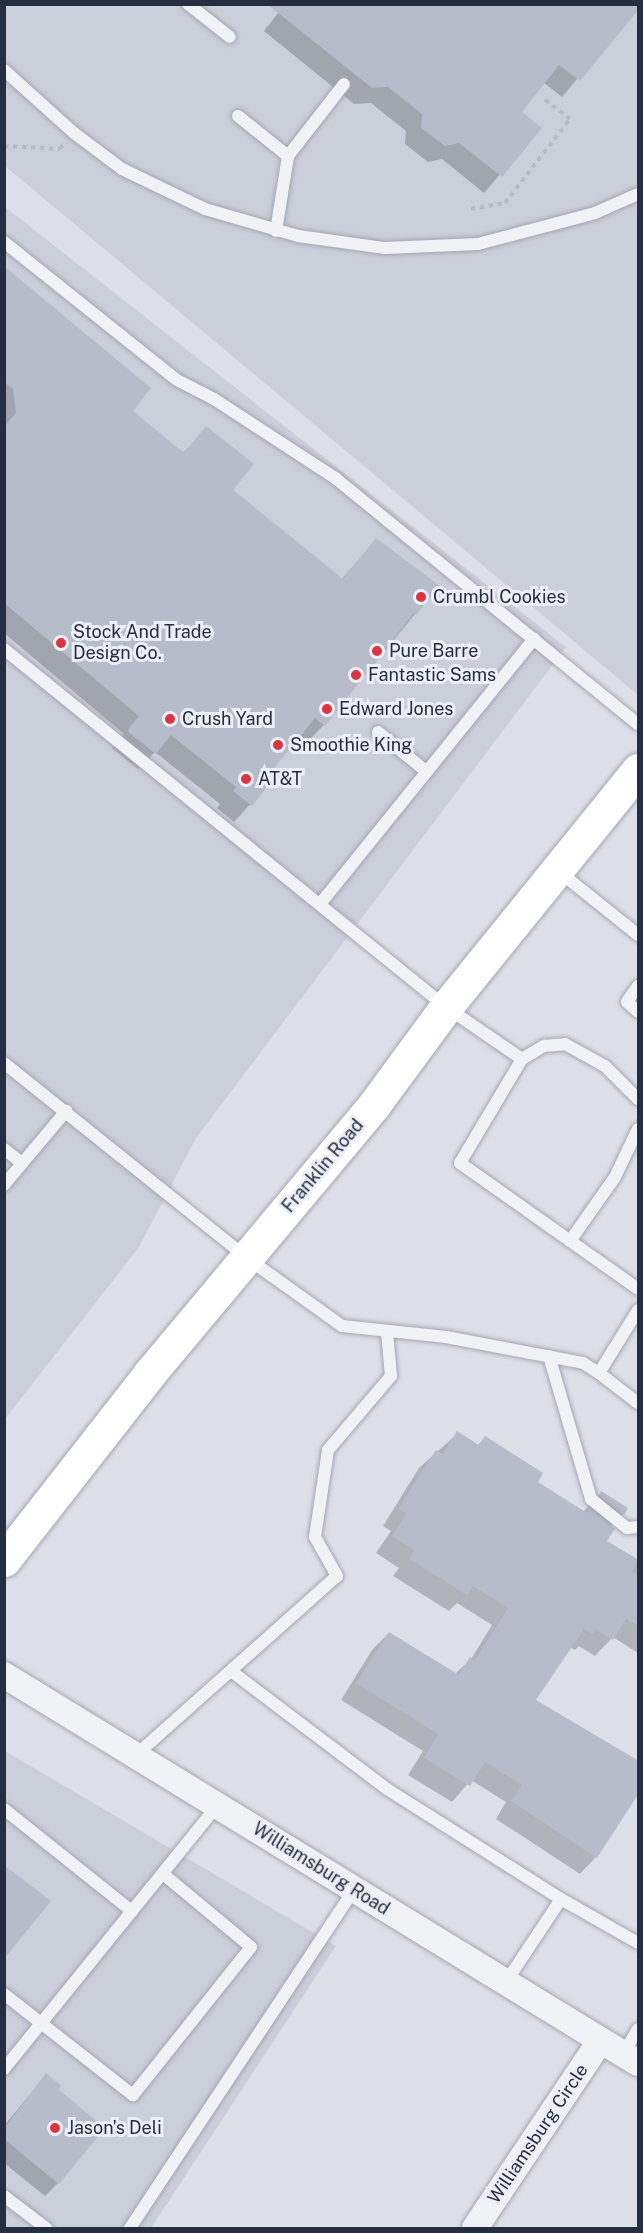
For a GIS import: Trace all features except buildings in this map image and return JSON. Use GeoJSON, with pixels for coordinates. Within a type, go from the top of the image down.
{"type":"FeatureCollection","features":[{"type":"Feature","properties":{"kind":"main road","name":"Franklin Road"},"geometry":{"type":"LineString","coordinates":[[4,1560],[150,1373],[374,1105],[446,1007],[639,770]]}},
{"type":"Feature","properties":{"kind":"street","name":"Williamsburg Road"},"geometry":{"type":"LineString","coordinates":[[4,1675],[631,2058]]}},
{"type":"Feature","properties":{"kind":"street","name":"Williamsburg Circle"},"geometry":{"type":"LineString","coordinates":[[475,2229],[601,2040]]}},
{"type":"Feature","properties":{"kind":"lane"},"geometry":{"type":"LineString","coordinates":[[188,4],[230,37]]}},
{"type":"Feature","properties":{"kind":"lane"},"geometry":{"type":"LineString","coordinates":[[4,70],[74,133],[122,170],[205,209],[276,231],[385,248],[476,244],[584,216],[639,194]]}},
{"type":"Feature","properties":{"kind":"lane"},"geometry":{"type":"LineString","coordinates":[[276,231],[288,156],[344,84]]}},
{"type":"Feature","properties":{"kind":"lane"},"geometry":{"type":"LineString","coordinates":[[238,116],[288,156]]}},
{"type":"Feature","properties":{"kind":"lane"},"geometry":{"type":"LineString","coordinates":[[4,242],[177,380],[214,399],[335,478],[639,724]]}},
{"type":"Feature","properties":{"kind":"lane"},"geometry":{"type":"LineString","coordinates":[[320,904],[534,639]]}},
{"type":"Feature","properties":{"kind":"lane"},"geometry":{"type":"LineString","coordinates":[[4,649],[446,1007],[522,1059]]}},
{"type":"Feature","properties":{"kind":"lane"},"geometry":{"type":"LineString","coordinates":[[378,732],[426,772]]}},
{"type":"Feature","properties":{"kind":"lane"},"geometry":{"type":"LineString","coordinates":[[557,870],[639,935]]}},
{"type":"Feature","properties":{"kind":"lane"},"geometry":{"type":"LineString","coordinates":[[639,986],[627,1002],[639,1012]]}},
{"type":"Feature","properties":{"kind":"lane"},"geometry":{"type":"LineString","coordinates":[[639,1099],[605,1066],[565,1044],[544,1047],[522,1059],[460,1163],[639,1289]]}},
{"type":"Feature","properties":{"kind":"lane"},"geometry":{"type":"LineString","coordinates":[[4,1063],[247,1257],[342,1326],[446,1337],[583,1363],[639,1403]]}},
{"type":"Feature","properties":{"kind":"lane"},"geometry":{"type":"LineString","coordinates":[[4,1185],[66,1111]]}},
{"type":"Feature","properties":{"kind":"lane"},"geometry":{"type":"LineString","coordinates":[[570,1241],[615,1177],[639,1129]]}},
{"type":"Feature","properties":{"kind":"lane"},"geometry":{"type":"LineString","coordinates":[[4,1149],[22,1163]]}},
{"type":"Feature","properties":{"kind":"lane"},"geometry":{"type":"LineString","coordinates":[[598,1373],[639,1310]]}},
{"type":"Feature","properties":{"kind":"lane"},"geometry":{"type":"LineString","coordinates":[[136,1755],[337,1576],[315,1537],[328,1450],[391,1376],[387,1331]]}},
{"type":"Feature","properties":{"kind":"lane"},"geometry":{"type":"LineString","coordinates":[[549,1356],[591,1499],[627,1527],[639,1527]]}},
{"type":"Feature","properties":{"kind":"lane"},"geometry":{"type":"LineString","coordinates":[[231,1671],[387,1789],[561,1899],[639,1943]]}},
{"type":"Feature","properties":{"kind":"lane"},"geometry":{"type":"LineString","coordinates":[[4,2069],[218,1805]]}},
{"type":"Feature","properties":{"kind":"lane"},"geometry":{"type":"LineString","coordinates":[[4,1809],[132,1911]]}},
{"type":"Feature","properties":{"kind":"lane"},"geometry":{"type":"LineString","coordinates":[[4,1994],[133,2096],[250,1947],[163,1874]]}},
{"type":"Feature","properties":{"kind":"lane"},"geometry":{"type":"LineString","coordinates":[[130,2229],[354,1889]]}},
{"type":"Feature","properties":{"kind":"lane"},"geometry":{"type":"LineString","coordinates":[[506,1982],[561,1899]]}},
{"type":"Feature","properties":{"kind":"lane"},"geometry":{"type":"LineString","coordinates":[[631,2058],[639,2029]]}},
{"type":"Feature","properties":{"kind":"lane"},"geometry":{"type":"LineString","coordinates":[[4,2196],[46,2229]]}},
{"type":"Feature","properties":{"kind":"path"},"geometry":{"type":"LineString","coordinates":[[471,209],[505,203],[570,119],[544,99]]}},
{"type":"Feature","properties":{"kind":"path"},"geometry":{"type":"LineString","coordinates":[[4,146],[60,149],[74,133]]}},
{"type":"Feature","properties":{"kind":"shaded area"},"geometry":{"type":"Polygon","coordinates":[[[4,5],[638,5],[638,695],[5,166],[4,5]]]}},
{"type":"Feature","properties":{"kind":"shaded area"},"geometry":{"type":"Polygon","coordinates":[[[5,207],[566,647],[196,1138],[139,1247],[5,1419],[5,207]]]}},
{"type":"Feature","properties":{"kind":"shaded area"},"geometry":{"type":"Polygon","coordinates":[[[5,1751],[336,1946],[151,2228],[5,2228],[5,1751]]]}},
{"type":"Feature","properties":{"kind":"place","name":"Crumbl Cookies"},"geometry":{"type":"Point","coordinates":[421,597]}},
{"type":"Feature","properties":{"kind":"place","name":"Stock And Trade Design Co."},"geometry":{"type":"Point","coordinates":[61,643]}},
{"type":"Feature","properties":{"kind":"place","name":"Pure Barre"},"geometry":{"type":"Point","coordinates":[377,651]}},
{"type":"Feature","properties":{"kind":"place","name":"Fantastic Sams"},"geometry":{"type":"Point","coordinates":[356,675]}},
{"type":"Feature","properties":{"kind":"place","name":"Edward Jones"},"geometry":{"type":"Point","coordinates":[327,709]}},
{"type":"Feature","properties":{"kind":"place","name":"Crush Yard"},"geometry":{"type":"Point","coordinates":[170,719]}},
{"type":"Feature","properties":{"kind":"place","name":"Smoothie King"},"geometry":{"type":"Point","coordinates":[278,745]}},
{"type":"Feature","properties":{"kind":"place","name":"AT&T"},"geometry":{"type":"Point","coordinates":[246,779]}},
{"type":"Feature","properties":{"kind":"place","name":"Jason's Deli"},"geometry":{"type":"Point","coordinates":[55,2128]}}]}
